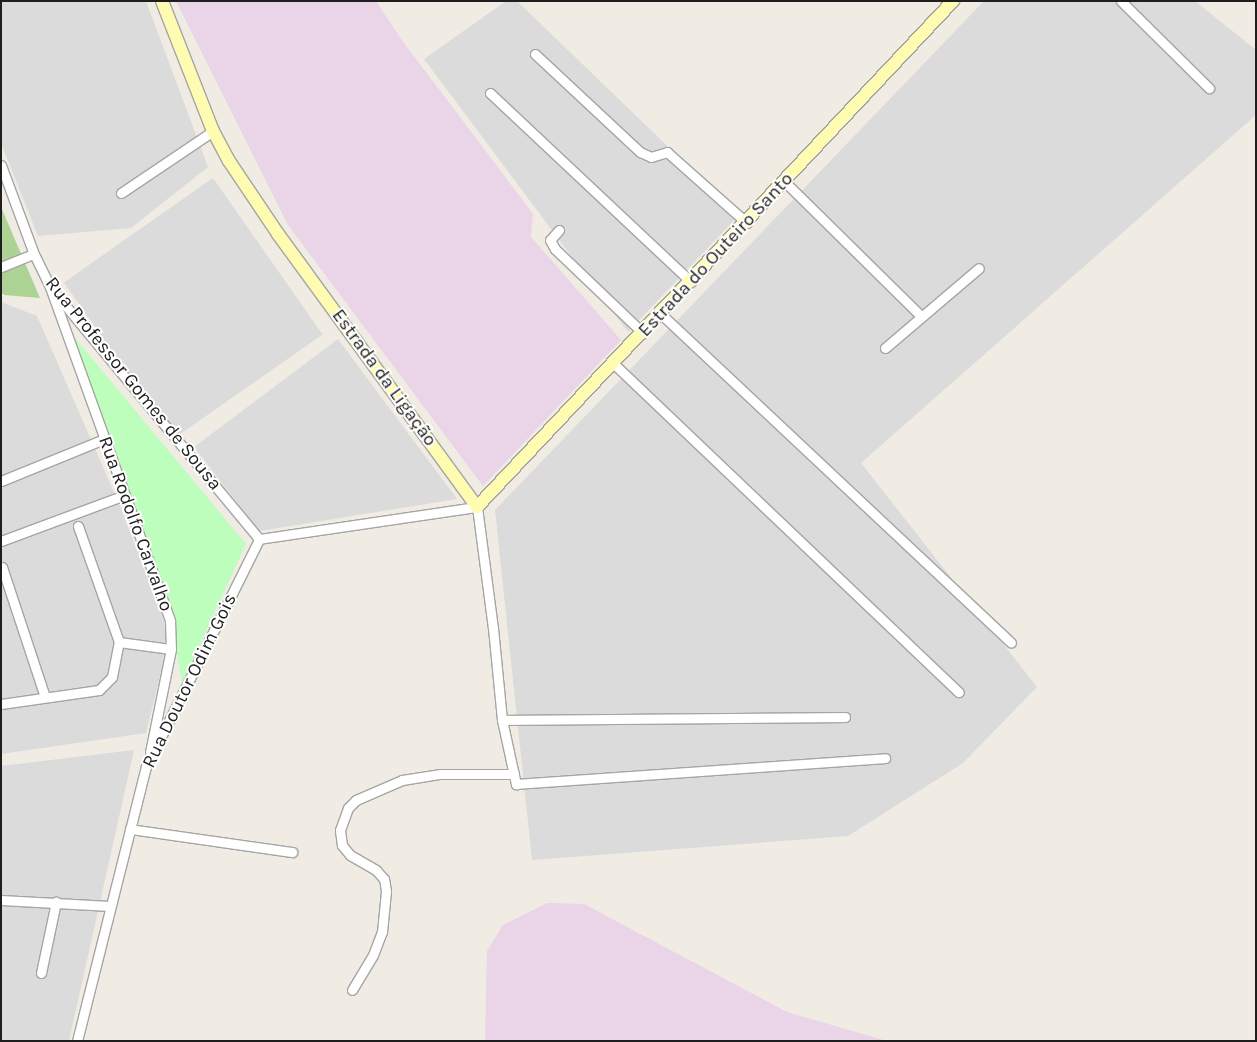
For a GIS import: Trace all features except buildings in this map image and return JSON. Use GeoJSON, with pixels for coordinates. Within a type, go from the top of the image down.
{"type":"FeatureCollection","features":[{"type":"Feature","properties":{"kind":"street","name":"Estrada da Ligação"},"geometry":{"type":"LineString","coordinates":[[162,1],[213,131],[278,234],[477,507],[502,720],[516,784],[884,758]]}},
{"type":"Feature","properties":{"kind":"street","name":"Estrada do Outeiro Santo"},"geometry":{"type":"LineString","coordinates":[[477,507],[747,223],[953,1]]}},
{"type":"Feature","properties":{"kind":"street"},"geometry":{"type":"LineString","coordinates":[[1121,1],[1209,88]]}},
{"type":"Feature","properties":{"kind":"street"},"geometry":{"type":"LineString","coordinates":[[535,54],[640,152],[651,157],[667,152],[747,223]]}},
{"type":"Feature","properties":{"kind":"street"},"geometry":{"type":"LineString","coordinates":[[490,93],[691,282]]}},
{"type":"Feature","properties":{"kind":"street"},"geometry":{"type":"LineString","coordinates":[[121,193],[213,131]]}},
{"type":"Feature","properties":{"kind":"street","name":"Rua Professor Gomes de Sousa"},"geometry":{"type":"LineString","coordinates":[[1,165],[34,254],[50,287],[259,538]]}},
{"type":"Feature","properties":{"kind":"street"},"geometry":{"type":"LineString","coordinates":[[785,182],[921,316]]}},
{"type":"Feature","properties":{"kind":"street"},"geometry":{"type":"LineString","coordinates":[[559,230],[550,240],[555,249],[643,333]]}},
{"type":"Feature","properties":{"kind":"street"},"geometry":{"type":"LineString","coordinates":[[1,267],[34,254]]}},
{"type":"Feature","properties":{"kind":"street"},"geometry":{"type":"LineString","coordinates":[[885,348],[979,268]]}},
{"type":"Feature","properties":{"kind":"street","name":"Rua Rodolfo Carvalho"},"geometry":{"type":"LineString","coordinates":[[50,287],[170,621],[170,649],[146,767]]}},
{"type":"Feature","properties":{"kind":"street"},"geometry":{"type":"LineString","coordinates":[[661,314],[1011,643]]}},
{"type":"Feature","properties":{"kind":"street"},"geometry":{"type":"LineString","coordinates":[[614,364],[959,692]]}},
{"type":"Feature","properties":{"kind":"street"},"geometry":{"type":"LineString","coordinates":[[1,481],[104,439]]}},
{"type":"Feature","properties":{"kind":"street"},"geometry":{"type":"LineString","coordinates":[[1,541],[125,495]]}},
{"type":"Feature","properties":{"kind":"street"},"geometry":{"type":"LineString","coordinates":[[259,538],[477,507]]}},
{"type":"Feature","properties":{"kind":"street"},"geometry":{"type":"LineString","coordinates":[[1,704],[99,690],[112,677],[119,642],[78,526]]}},
{"type":"Feature","properties":{"kind":"street","name":"Rua Doutor Odim Gois"},"geometry":{"type":"LineString","coordinates":[[77,1041],[146,767],[259,538]]}},
{"type":"Feature","properties":{"kind":"street"},"geometry":{"type":"LineString","coordinates":[[2,567],[45,697]]}},
{"type":"Feature","properties":{"kind":"street"},"geometry":{"type":"LineString","coordinates":[[119,642],[170,649]]}},
{"type":"Feature","properties":{"kind":"street"},"geometry":{"type":"LineString","coordinates":[[502,720],[845,717]]}},
{"type":"Feature","properties":{"kind":"street"},"geometry":{"type":"LineString","coordinates":[[352,990],[373,955],[382,932],[386,891],[384,878],[376,870],[350,855],[342,845],[340,830],[348,808],[356,800],[402,780],[441,774],[514,774]]}},
{"type":"Feature","properties":{"kind":"street"},"geometry":{"type":"LineString","coordinates":[[130,829],[292,852]]}},
{"type":"Feature","properties":{"kind":"street"},"geometry":{"type":"LineString","coordinates":[[1,900],[110,906]]}},
{"type":"Feature","properties":{"kind":"street"},"geometry":{"type":"LineString","coordinates":[[42,972],[56,902]]}},
{"type":"Feature","properties":{"kind":"shaded area"},"geometry":{"type":"Polygon","coordinates":[[[1,1],[146,1],[208,167],[131,228],[38,236],[1,143],[1,1]]]}},
{"type":"Feature","properties":{"kind":"shaded area"},"geometry":{"type":"Polygon","coordinates":[[[176,1],[376,1],[401,39],[533,214],[531,237],[621,340],[483,486],[288,225],[176,1]]]}},
{"type":"Feature","properties":{"kind":"shaded area"},"geometry":{"type":"Polygon","coordinates":[[[506,1],[517,1],[739,215],[628,332],[424,59],[506,1]]]}},
{"type":"Feature","properties":{"kind":"shaded area"},"geometry":{"type":"Polygon","coordinates":[[[984,1],[1195,1],[1256,50],[1256,115],[861,463],[1037,687],[963,763],[848,836],[532,860],[495,510],[984,1]]]}},
{"type":"Feature","properties":{"kind":"shaded area"},"geometry":{"type":"Polygon","coordinates":[[[213,178],[323,334],[173,439],[64,282],[213,178]]]}},
{"type":"Feature","properties":{"kind":"shaded area"},"geometry":{"type":"Polygon","coordinates":[[[1,302],[37,316],[120,506],[166,626],[163,664],[146,733],[1,754],[1,302]]]}},
{"type":"Feature","properties":{"kind":"shaded area"},"geometry":{"type":"Polygon","coordinates":[[[338,339],[457,499],[259,531],[194,447],[338,339]]]}},
{"type":"Feature","properties":{"kind":"shaded area"},"geometry":{"type":"Polygon","coordinates":[[[134,750],[69,1041],[1,1041],[1,766],[134,750]]]}},
{"type":"Feature","properties":{"kind":"shaded area"},"geometry":{"type":"Polygon","coordinates":[[[547,903],[584,904],[787,1012],[887,1041],[485,1041],[487,951],[503,925],[547,903]]]}},
{"type":"Feature","properties":{"kind":"green space"},"geometry":{"type":"Polygon","coordinates":[[[1,207],[40,298],[4,295],[1,292],[1,207]]]}},
{"type":"Feature","properties":{"kind":"green space"},"geometry":{"type":"Polygon","coordinates":[[[71,333],[246,544],[182,683],[169,607],[71,333]]]}}]}
